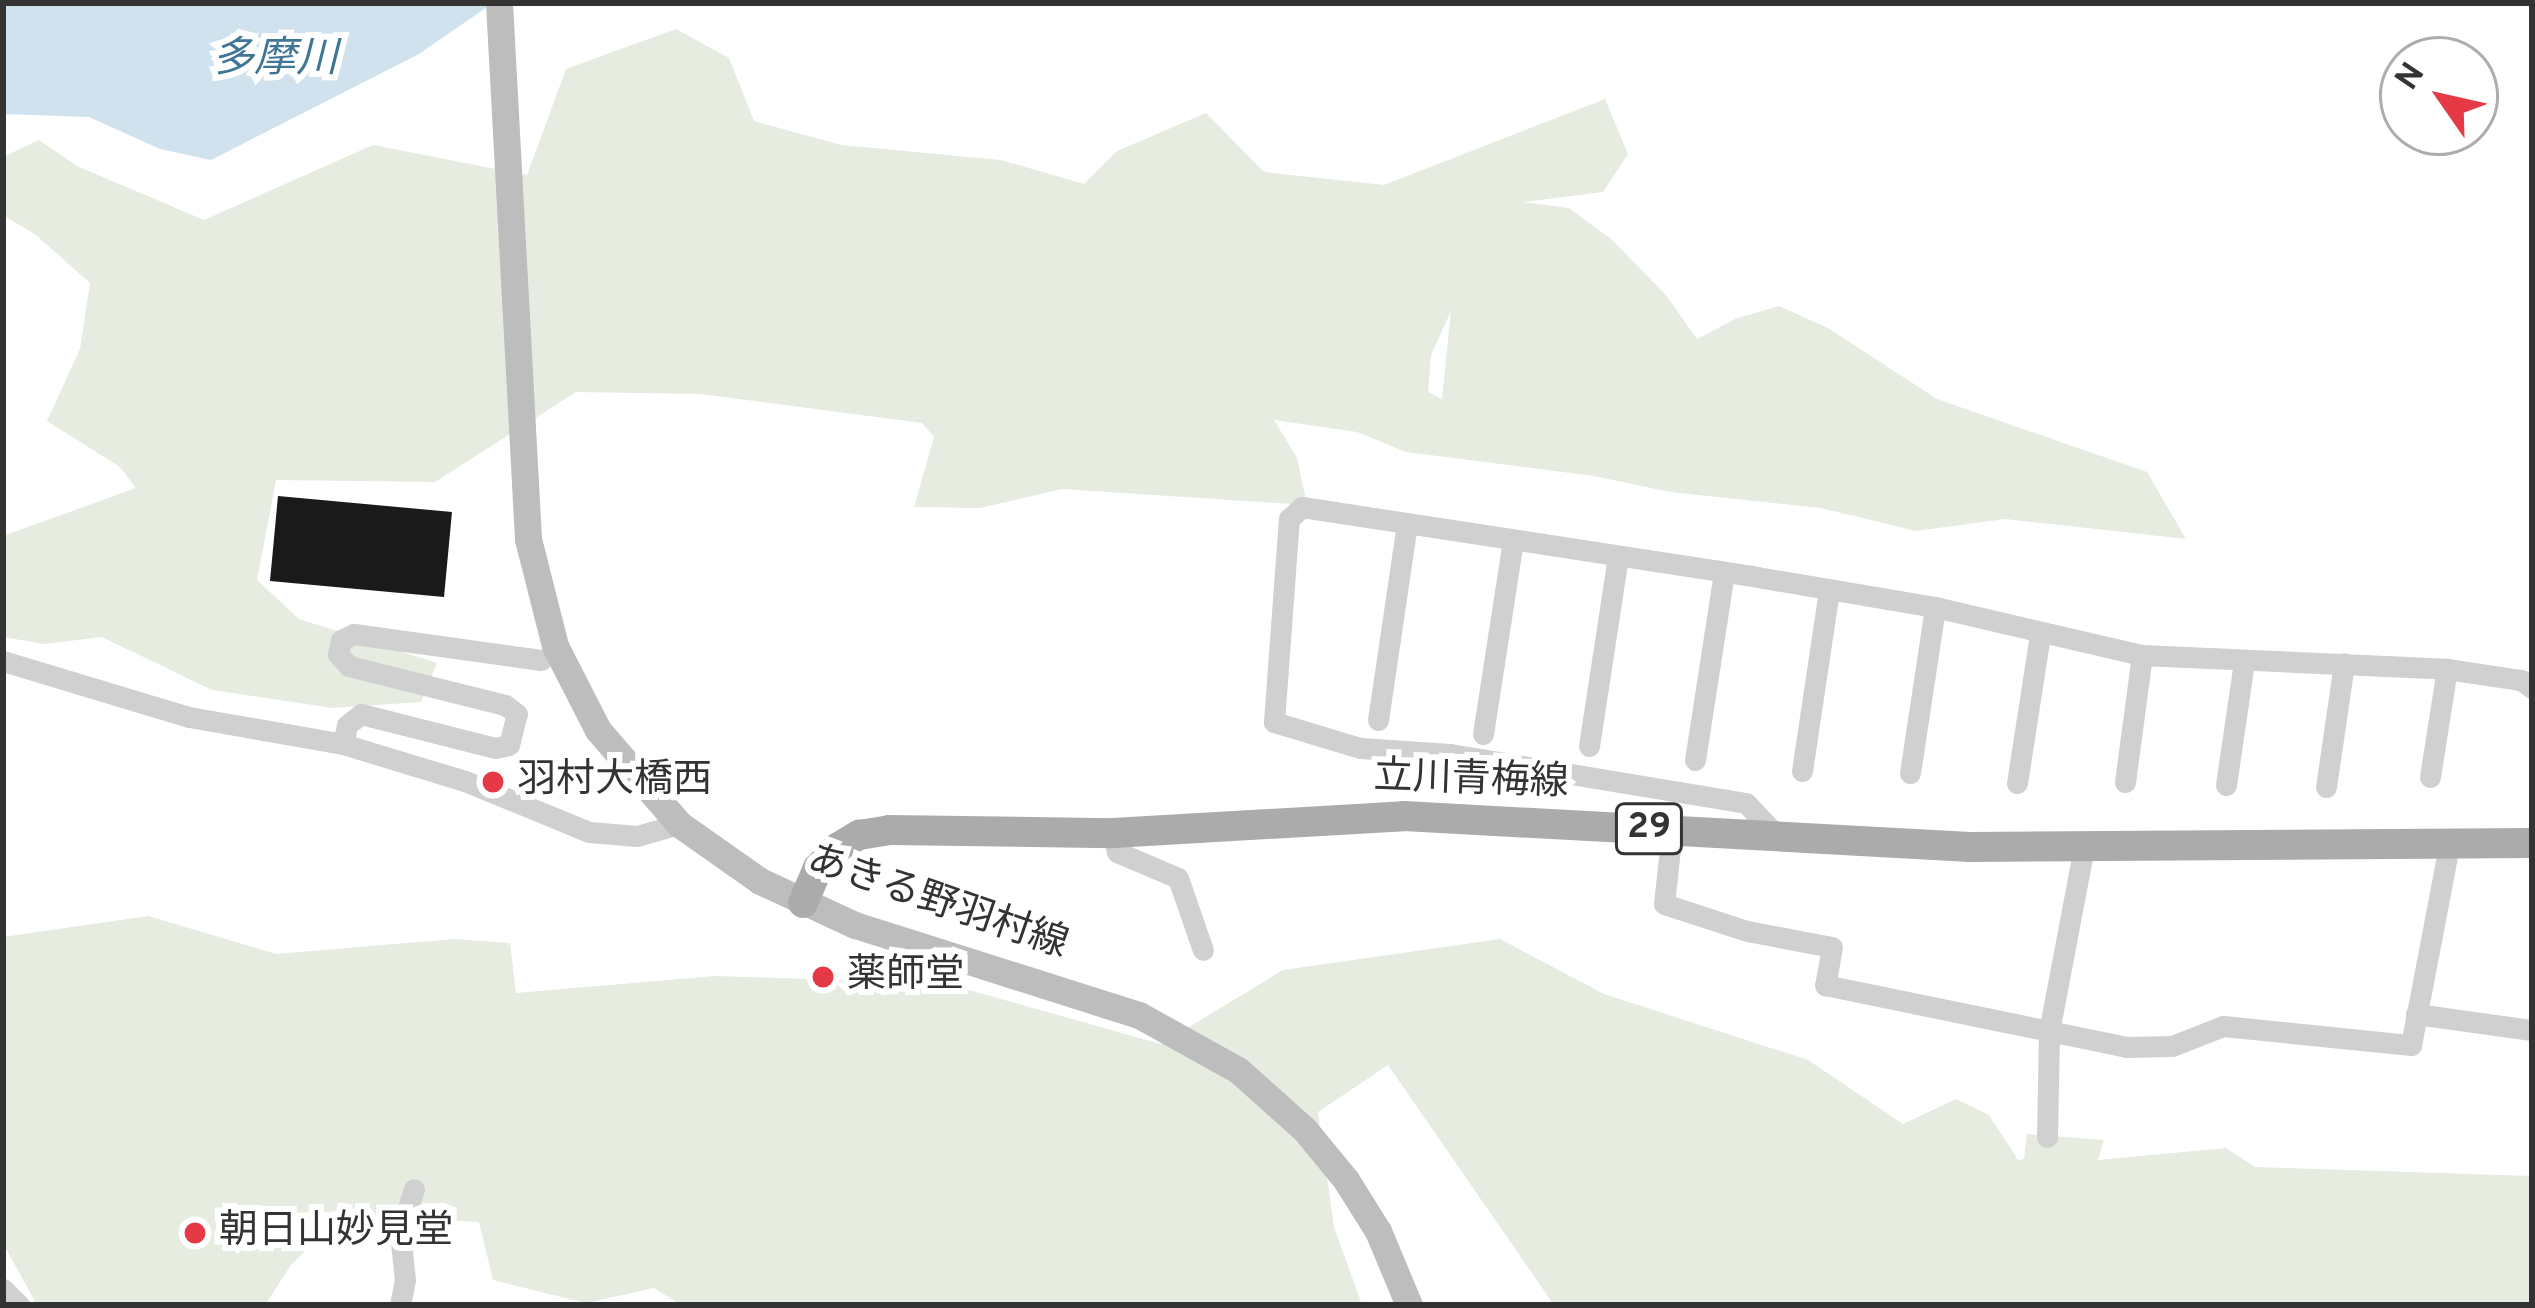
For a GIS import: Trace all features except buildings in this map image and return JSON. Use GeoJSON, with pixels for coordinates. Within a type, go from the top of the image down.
{"type":"FeatureCollection","features":[{"type":"Feature","properties":{"kind":"main road","name":"あきる野羽村線"},"geometry":{"type":"LineString","coordinates":[[499,3],[530,555],[547,622],[574,687],[607,742],[679,824],[736,868],[803,903],[1139,1016],[1218,1057],[1275,1100],[1330,1159],[1378,1231],[1409,1305]]}},
{"type":"Feature","properties":{"kind":"main road","name":"立川青梅線"},"geometry":{"type":"LineString","coordinates":[[803,903],[826,859],[866,832],[1113,833],[1405,816],[1779,838],[2084,847],[2532,843]]}},
{"type":"Feature","properties":{"kind":"street"},"geometry":{"type":"LineString","coordinates":[[1779,838],[1746,803],[1450,754],[1360,748],[1274,722],[1289,519],[1302,507],[1724,572],[1935,607],[2142,655],[2447,669],[2521,680],[2532,688]]}},
{"type":"Feature","properties":{"kind":"street"},"geometry":{"type":"LineString","coordinates":[[1378,720],[1407,524]]}},
{"type":"Feature","properties":{"kind":"street"},"geometry":{"type":"LineString","coordinates":[[1483,734],[1513,542]]}},
{"type":"Feature","properties":{"kind":"street"},"geometry":{"type":"LineString","coordinates":[[1589,746],[1618,556]]}},
{"type":"Feature","properties":{"kind":"street"},"geometry":{"type":"LineString","coordinates":[[1695,760],[1724,572]]}},
{"type":"Feature","properties":{"kind":"street"},"geometry":{"type":"LineString","coordinates":[[1802,771],[1829,590]]}},
{"type":"Feature","properties":{"kind":"street"},"geometry":{"type":"LineString","coordinates":[[1910,773],[1935,607]]}},
{"type":"Feature","properties":{"kind":"street"},"geometry":{"type":"LineString","coordinates":[[343,744],[347,725],[361,714],[495,748],[509,745],[517,714],[505,706],[349,666],[338,654],[341,640],[354,634],[541,660]]}},
{"type":"Feature","properties":{"kind":"street"},"geometry":{"type":"LineString","coordinates":[[2017,783],[2040,634]]}},
{"type":"Feature","properties":{"kind":"street"},"geometry":{"type":"LineString","coordinates":[[2125,782],[2142,655]]}},
{"type":"Feature","properties":{"kind":"street"},"geometry":{"type":"LineString","coordinates":[[3,661],[189,717],[343,744],[465,781],[589,832],[637,836],[679,824]]}},
{"type":"Feature","properties":{"kind":"street"},"geometry":{"type":"LineString","coordinates":[[2226,785],[2244,661]]}},
{"type":"Feature","properties":{"kind":"street"},"geometry":{"type":"LineString","coordinates":[[2326,787],[2344,663]]}},
{"type":"Feature","properties":{"kind":"street"},"geometry":{"type":"LineString","coordinates":[[2430,776],[2447,669]]}},
{"type":"Feature","properties":{"kind":"street"},"geometry":{"type":"LineString","coordinates":[[1672,831],[1664,904],[1747,931],[1832,947],[1825,985],[2126,1047],[2172,1046],[2223,1026],[2411,1045],[2449,845]]}},
{"type":"Feature","properties":{"kind":"street"},"geometry":{"type":"LineString","coordinates":[[1113,833],[1117,852],[1178,878],[1203,950]]}},
{"type":"Feature","properties":{"kind":"street"},"geometry":{"type":"LineString","coordinates":[[2047,1137],[2049,1032],[2084,847]]}},
{"type":"Feature","properties":{"kind":"street"},"geometry":{"type":"LineString","coordinates":[[2416,1014],[2532,1030]]}},
{"type":"Feature","properties":{"kind":"street"},"geometry":{"type":"LineString","coordinates":[[400,1305],[405,1280],[400,1233],[414,1189]]}},
{"type":"Feature","properties":{"kind":"street"},"geometry":{"type":"LineString","coordinates":[[3,1289],[19,1305]]}},
{"type":"Feature","properties":{"kind":"shaded area"},"geometry":{"type":"Polygon","coordinates":[[[676,29],[729,58],[754,121],[841,145],[1001,160],[1084,184],[1117,151],[1206,113],[1264,172],[1384,185],[1605,99],[1628,154],[1603,192],[1523,202],[1569,208],[1611,239],[1665,294],[1697,339],[1735,319],[1779,306],[1828,328],[1937,399],[2147,472],[2186,539],[2005,519],[1916,531],[1821,508],[1670,492],[1594,476],[1406,452],[1357,432],[1274,420],[1297,458],[1307,505],[1062,489],[980,508],[914,507],[934,437],[922,423],[700,394],[576,392],[435,482],[276,480],[257,580],[299,619],[437,663],[421,702],[333,708],[212,690],[102,637],[44,644],[3,637],[3,536],[136,488],[120,467],[47,421],[80,349],[90,283],[36,235],[3,215],[3,157],[39,140],[77,166],[204,220],[373,145],[527,175],[566,69],[676,29]],[[1451,311],[1431,355],[1428,392],[1441,399],[1451,311]]]}},
{"type":"Feature","properties":{"kind":"shaded area"},"geometry":{"type":"Polygon","coordinates":[[[148,916],[276,954],[454,939],[510,943],[516,993],[715,976],[944,983],[1161,1044],[1283,970],[1500,939],[1604,994],[1808,1060],[1903,1124],[1956,1099],[1989,1115],[2018,1160],[2024,1159],[2027,1134],[2104,1140],[2098,1160],[2226,1148],[2255,1167],[2532,1176],[2532,1305],[1554,1305],[1388,1065],[1318,1112],[1334,1227],[1362,1305],[681,1305],[654,1288],[586,1303],[493,1280],[479,1222],[342,1215],[291,1265],[265,1305],[37,1305],[3,1243],[3,937],[148,916]]]}},
{"type":"Feature","properties":{"kind":"water","name":"多摩川"},"geometry":{"type":"Polygon","coordinates":[[[3,3],[493,3],[419,54],[211,160],[160,149],[89,117],[3,114],[3,3]]]}},
{"type":"Feature","properties":{"kind":"place","name":"羽村大橋西"},"geometry":{"type":"Point","coordinates":[493,782]}},
{"type":"Feature","properties":{"kind":"place","name":"薬師堂"},"geometry":{"type":"Point","coordinates":[823,977]}},
{"type":"Feature","properties":{"kind":"place","name":"朝日山妙見堂"},"geometry":{"type":"Point","coordinates":[195,1233]}}]}
